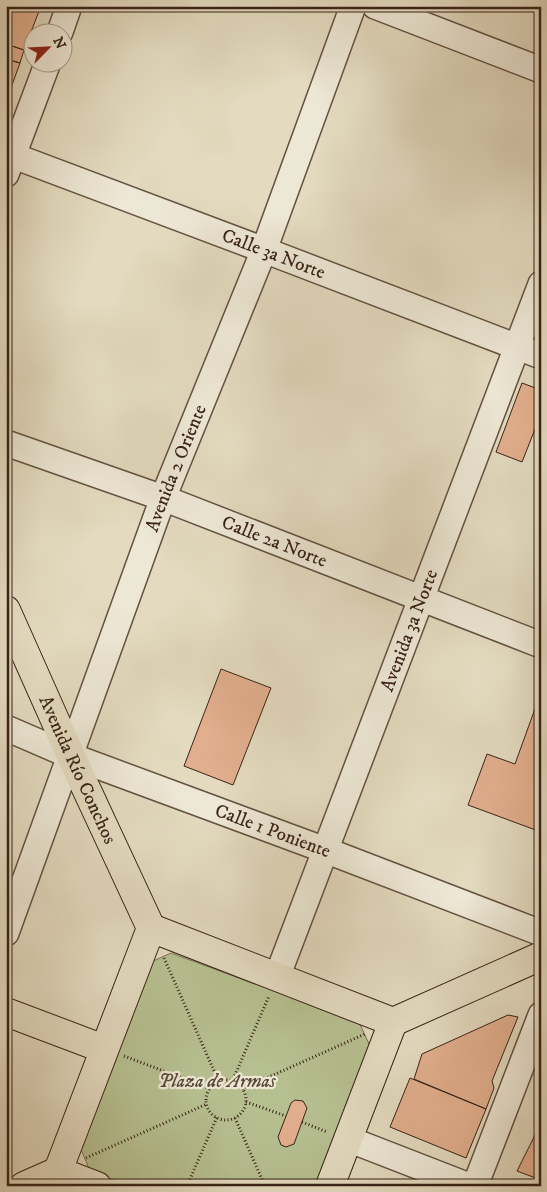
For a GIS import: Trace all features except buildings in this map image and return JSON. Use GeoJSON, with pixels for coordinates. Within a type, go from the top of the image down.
{"type":"FeatureCollection","features":[{"type":"Feature","properties":{"kind":"main road","name":"Avenida Río Conchos"},"geometry":{"type":"LineString","coordinates":[[6,610],[151,928]]}},
{"type":"Feature","properties":{"kind":"main road"},"geometry":{"type":"LineString","coordinates":[[58,1171],[151,928],[393,1022]]}},
{"type":"Feature","properties":{"kind":"main road"},"geometry":{"type":"LineString","coordinates":[[330,1186],[393,1022],[541,956]]}},
{"type":"Feature","properties":{"kind":"main road"},"geometry":{"type":"LineString","coordinates":[[6,1012],[104,1049]]}},
{"type":"Feature","properties":{"kind":"main road"},"geometry":{"type":"LineString","coordinates":[[24,1186],[58,1171],[97,1186]]}},
{"type":"Feature","properties":{"kind":"street"},"geometry":{"type":"LineString","coordinates":[[63,22],[69,6]]}},
{"type":"Feature","properties":{"kind":"street","name":"Avenida 2 Oriente"},"geometry":{"type":"LineString","coordinates":[[6,932],[163,498],[264,250],[353,6]]}},
{"type":"Feature","properties":{"kind":"street"},"geometry":{"type":"LineString","coordinates":[[375,6],[541,70]]}},
{"type":"Feature","properties":{"kind":"street"},"geometry":{"type":"LineString","coordinates":[[9,161],[44,72]]}},
{"type":"Feature","properties":{"kind":"street","name":"Calle 3a Norte"},"geometry":{"type":"LineString","coordinates":[[9,161],[264,250],[541,356]]}},
{"type":"Feature","properties":{"kind":"street","name":"Avenida 3a Norte"},"geometry":{"type":"LineString","coordinates":[[277,977],[541,284]]}},
{"type":"Feature","properties":{"kind":"street","name":"Calle 2a Norte"},"geometry":{"type":"LineString","coordinates":[[6,443],[163,498],[541,645]]}},
{"type":"Feature","properties":{"kind":"street","name":"Calle 1 Poniente"},"geometry":{"type":"LineString","coordinates":[[6,728],[71,756],[326,850],[541,933]]}},
{"type":"Feature","properties":{"kind":"street"},"geometry":{"type":"LineString","coordinates":[[475,1186],[541,1015]]}},
{"type":"Feature","properties":{"kind":"street"},"geometry":{"type":"LineString","coordinates":[[348,1139],[469,1186]]}},
{"type":"Feature","properties":{"kind":"path"},"geometry":{"type":"LineString","coordinates":[[151,928],[219,1082]]}},
{"type":"Feature","properties":{"kind":"path"},"geometry":{"type":"LineString","coordinates":[[232,1082],[277,977]]}},
{"type":"Feature","properties":{"kind":"path"},"geometry":{"type":"LineString","coordinates":[[242,1089],[393,1022]]}},
{"type":"Feature","properties":{"kind":"path"},"geometry":{"type":"LineString","coordinates":[[104,1049],[211,1089]]}},
{"type":"Feature","properties":{"kind":"path"},"geometry":{"type":"LineString","coordinates":[[219,1082],[232,1082],[242,1089],[246,1102],[244,1109],[235,1118],[223,1120],[212,1114],[207,1104],[208,1095],[211,1089],[219,1082]]}},
{"type":"Feature","properties":{"kind":"path"},"geometry":{"type":"LineString","coordinates":[[246,1102],[286,1116]]}},
{"type":"Feature","properties":{"kind":"path"},"geometry":{"type":"LineString","coordinates":[[58,1171],[207,1104]]}},
{"type":"Feature","properties":{"kind":"path"},"geometry":{"type":"LineString","coordinates":[[187,1186],[217,1117]]}},
{"type":"Feature","properties":{"kind":"path"},"geometry":{"type":"LineString","coordinates":[[235,1118],[265,1186]]}},
{"type":"Feature","properties":{"kind":"green space","name":"Plaza de Armas"},"geometry":{"type":"Polygon","coordinates":[[[171,953],[359,1022],[370,1046],[316,1186],[130,1186],[90,1171],[80,1147],[151,962],[171,953]]]}}]}
